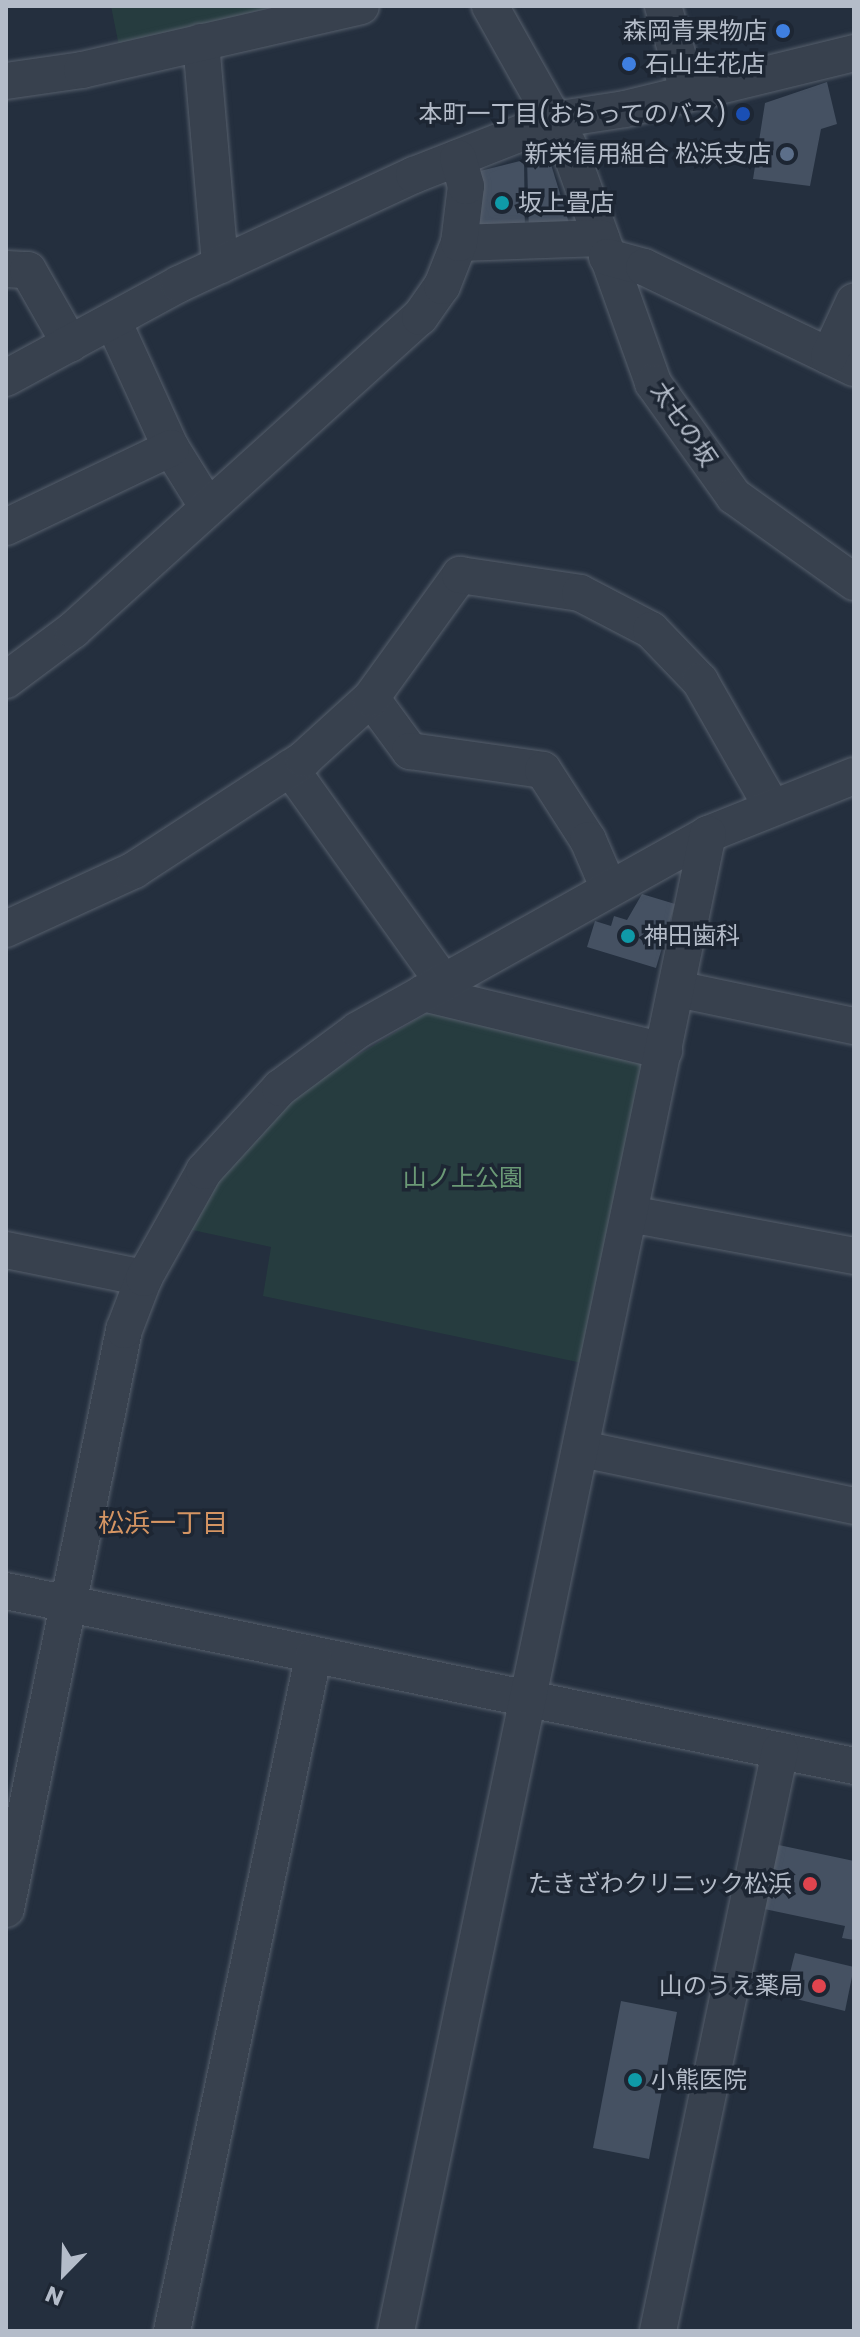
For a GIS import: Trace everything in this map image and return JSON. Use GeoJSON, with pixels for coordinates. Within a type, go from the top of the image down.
{"type":"FeatureCollection","features":[{"type":"Feature","properties":{"kind":"street"},"geometry":{"type":"LineString","coordinates":[[6,81],[361,6]]}},
{"type":"Feature","properties":{"kind":"street","name":"太七の坂"},"geometry":{"type":"LineString","coordinates":[[490,6],[554,120],[653,383],[734,496],[854,582]]}},
{"type":"Feature","properties":{"kind":"street"},"geometry":{"type":"LineString","coordinates":[[663,6],[689,93]]}},
{"type":"Feature","properties":{"kind":"street"},"geometry":{"type":"LineString","coordinates":[[201,42],[220,265]]}},
{"type":"Feature","properties":{"kind":"street"},"geometry":{"type":"LineString","coordinates":[[6,378],[220,265],[458,158],[554,120],[689,93],[854,53]]}},
{"type":"Feature","properties":{"kind":"street"},"geometry":{"type":"LineString","coordinates":[[6,680],[73,630],[420,317],[442,286],[459,243],[466,186],[458,158]]}},
{"type":"Feature","properties":{"kind":"street"},"geometry":{"type":"LineString","coordinates":[[459,243],[604,248],[841,362],[854,302]]}},
{"type":"Feature","properties":{"kind":"street"},"geometry":{"type":"LineString","coordinates":[[6,269],[28,270],[70,344]]}},
{"type":"Feature","properties":{"kind":"street"},"geometry":{"type":"LineString","coordinates":[[113,321],[171,448],[207,506]]}},
{"type":"Feature","properties":{"kind":"street"},"geometry":{"type":"LineString","coordinates":[[6,527],[171,448]]}},
{"type":"Feature","properties":{"kind":"street"},"geometry":{"type":"LineString","coordinates":[[6,929],[134,870],[290,768],[371,698],[460,575],[580,593],[651,630],[700,681],[772,807]]}},
{"type":"Feature","properties":{"kind":"street"},"geometry":{"type":"LineString","coordinates":[[371,698],[410,751],[543,770],[588,840],[609,889]]}},
{"type":"Feature","properties":{"kind":"street"},"geometry":{"type":"LineString","coordinates":[[290,768],[433,987],[664,1051]]}},
{"type":"Feature","properties":{"kind":"street"},"geometry":{"type":"LineString","coordinates":[[6,1909],[124,1330],[144,1278],[204,1171],[280,1088],[358,1030],[708,834],[854,776]]}},
{"type":"Feature","properties":{"kind":"street"},"geometry":{"type":"LineString","coordinates":[[396,2331],[531,1698],[708,834]]}},
{"type":"Feature","properties":{"kind":"street"},"geometry":{"type":"LineString","coordinates":[[677,989],[854,1026]]}},
{"type":"Feature","properties":{"kind":"street"},"geometry":{"type":"LineString","coordinates":[[630,1214],[854,1256]]}},
{"type":"Feature","properties":{"kind":"street"},"geometry":{"type":"LineString","coordinates":[[6,1250],[144,1278]]}},
{"type":"Feature","properties":{"kind":"street"},"geometry":{"type":"LineString","coordinates":[[582,1449],[854,1506]]}},
{"type":"Feature","properties":{"kind":"street"},"geometry":{"type":"LineString","coordinates":[[6,1591],[313,1657],[531,1698],[854,1766]]}},
{"type":"Feature","properties":{"kind":"street"},"geometry":{"type":"LineString","coordinates":[[172,2331],[313,1657]]}},
{"type":"Feature","properties":{"kind":"street"},"geometry":{"type":"LineString","coordinates":[[658,2331],[780,1751]]}},
{"type":"Feature","properties":{"kind":"green space"},"geometry":{"type":"Polygon","coordinates":[[[111,6],[277,6],[119,46],[111,6]]]}},
{"type":"Feature","properties":{"kind":"green space","name":"山ノ上公園"},"geometry":{"type":"Polygon","coordinates":[[[430,1011],[651,1059],[587,1364],[263,1296],[271,1247],[183,1228],[213,1185],[299,1091],[430,1011]]]}},
{"type":"Feature","properties":{"kind":"building","name":"新栄信用組合 松浜支店"},"geometry":{"type":"Polygon","coordinates":[[[827,82],[837,124],[821,129],[810,186],[753,179],[765,103],[827,82]]]}},
{"type":"Feature","properties":{"kind":"building"},"geometry":{"type":"Polygon","coordinates":[[[527,158],[550,161],[572,233],[529,235],[527,158]]]}},
{"type":"Feature","properties":{"kind":"building","name":"坂上畳店"},"geometry":{"type":"Polygon","coordinates":[[[524,160],[525,235],[477,238],[480,171],[524,160]]]}},
{"type":"Feature","properties":{"kind":"building","name":"神田歯科"},"geometry":{"type":"Polygon","coordinates":[[[642,894],[675,904],[656,968],[587,947],[595,921],[611,926],[614,916],[627,920],[642,894]]]}},
{"type":"Feature","properties":{"kind":"building","name":"たきざわクリニック松浜"},"geometry":{"type":"Polygon","coordinates":[[[774,1844],[854,1861],[854,1940],[842,1938],[845,1926],[760,1908],[774,1844]]]}},
{"type":"Feature","properties":{"kind":"building","name":"山のうえ薬局"},"geometry":{"type":"Polygon","coordinates":[[[795,1953],[854,1967],[845,2011],[784,1996],[795,1953]]]}},
{"type":"Feature","properties":{"kind":"building","name":"小熊医院"},"geometry":{"type":"Polygon","coordinates":[[[621,2001],[677,2012],[649,2159],[593,2148],[621,2001]]]}},
{"type":"Feature","properties":{"kind":"place","name":"森岡青果物店"},"geometry":{"type":"Point","coordinates":[783,31]}},
{"type":"Feature","properties":{"kind":"place","name":"石山生花店"},"geometry":{"type":"Point","coordinates":[629,64]}},
{"type":"Feature","properties":{"kind":"place","name":"本町一丁目(おらってのバス)"},"geometry":{"type":"Point","coordinates":[743,114]}},
{"type":"Feature","properties":{"kind":"place","name":"新栄信用組合 松浜支店"},"geometry":{"type":"Point","coordinates":[787,154]}},
{"type":"Feature","properties":{"kind":"place","name":"坂上畳店"},"geometry":{"type":"Point","coordinates":[502,203]}},
{"type":"Feature","properties":{"kind":"place","name":"神田歯科"},"geometry":{"type":"Point","coordinates":[628,936]}},
{"type":"Feature","properties":{"kind":"place","name":"たきざわクリニック松浜"},"geometry":{"type":"Point","coordinates":[810,1884]}},
{"type":"Feature","properties":{"kind":"place","name":"山のうえ薬局"},"geometry":{"type":"Point","coordinates":[819,1986]}},
{"type":"Feature","properties":{"kind":"place","name":"小熊医院"},"geometry":{"type":"Point","coordinates":[635,2080]}},
{"type":"Feature","properties":{"kind":"district","name":"松浜一丁目"},"geometry":{"type":"Point","coordinates":[163,1524]}}]}
